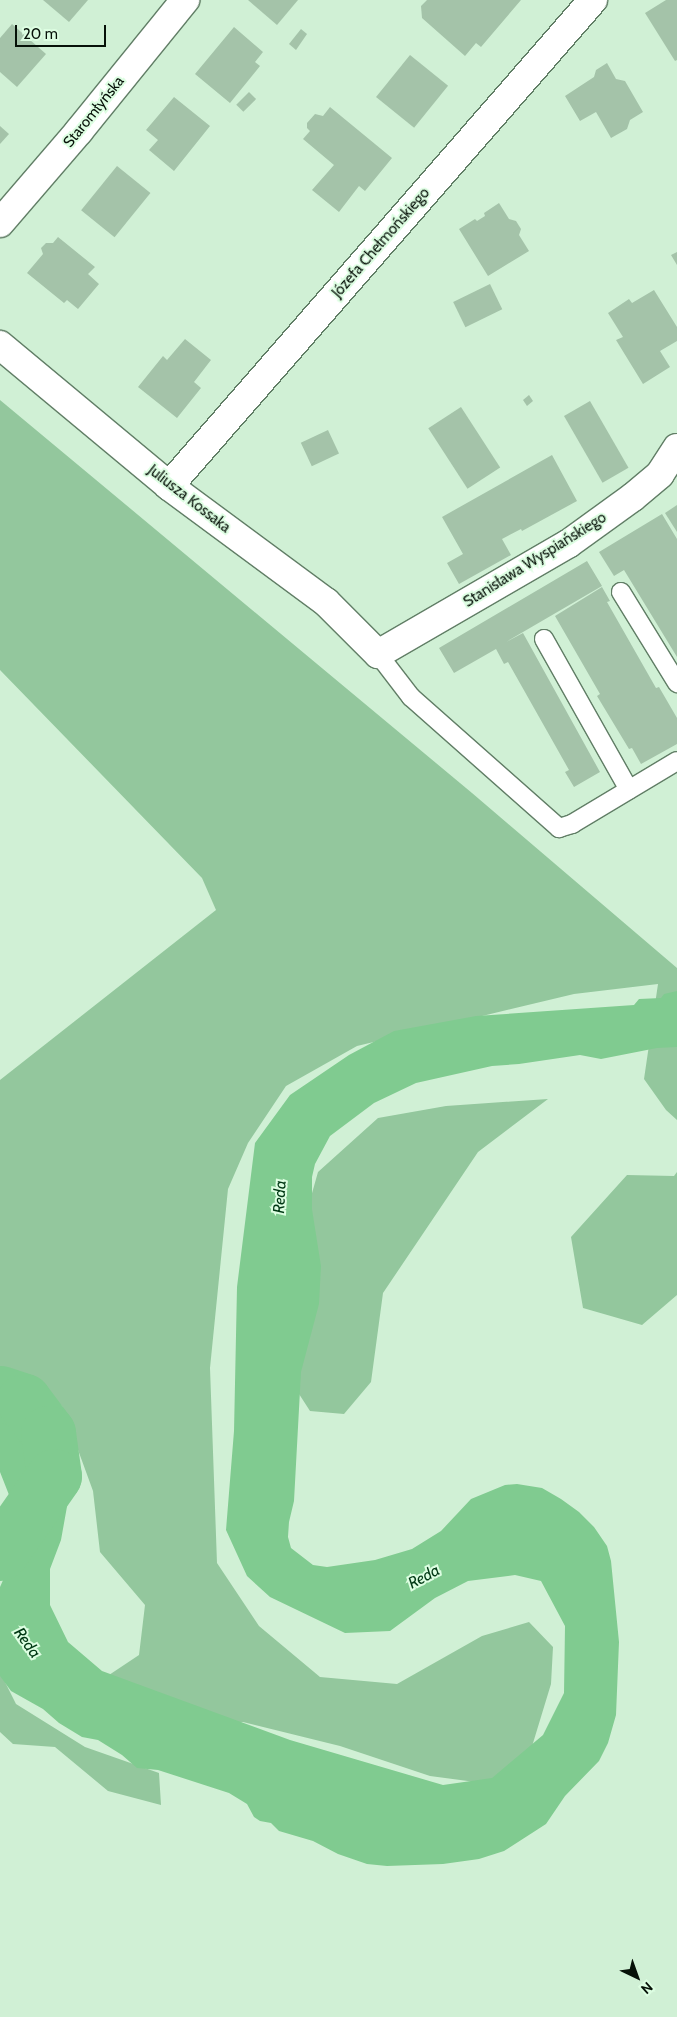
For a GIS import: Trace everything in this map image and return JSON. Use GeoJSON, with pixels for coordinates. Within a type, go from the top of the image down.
{"type":"FeatureCollection","features":[{"type":"Feature","properties":{"kind":"street","name":"Staromłyńska"},"geometry":{"type":"LineString","coordinates":[[0,223],[79,131],[185,0]]}},
{"type":"Feature","properties":{"kind":"street","name":"Józefa Chełmońskiego"},"geometry":{"type":"LineString","coordinates":[[169,486],[593,0]]}},
{"type":"Feature","properties":{"kind":"street","name":"Juliusza Kossaka"},"geometry":{"type":"LineString","coordinates":[[0,345],[169,486],[326,602],[378,654]]}},
{"type":"Feature","properties":{"kind":"street","name":"Stanisława Wyspiańskiego"},"geometry":{"type":"LineString","coordinates":[[378,654],[568,544],[633,498],[660,474],[677,448]]}},
{"type":"Feature","properties":{"kind":"lane"},"geometry":{"type":"LineString","coordinates":[[621,592],[677,683]]}},
{"type":"Feature","properties":{"kind":"lane"},"geometry":{"type":"LineString","coordinates":[[544,639],[629,790]]}},
{"type":"Feature","properties":{"kind":"lane"},"geometry":{"type":"LineString","coordinates":[[378,654],[410,697],[559,828],[572,824],[677,761]]}},
{"type":"Feature","properties":{"kind":"shaded area"},"geometry":{"type":"Polygon","coordinates":[[[0,400],[472,793],[677,968],[677,1120],[666,1110],[644,1079],[658,984],[574,994],[357,1046],[286,1086],[248,1143],[228,1189],[210,1368],[217,1563],[259,1626],[320,1677],[397,1684],[482,1636],[529,1622],[553,1647],[551,1684],[530,1753],[498,1785],[430,1776],[340,1746],[243,1722],[202,1727],[106,1677],[139,1655],[145,1605],[100,1552],[93,1491],[62,1406],[23,1376],[0,1369],[0,1080],[216,910],[202,878],[0,670],[0,400]]]}},
{"type":"Feature","properties":{"kind":"shaded area"},"geometry":{"type":"Polygon","coordinates":[[[548,1099],[478,1152],[383,1293],[371,1382],[344,1414],[310,1411],[290,1380],[303,1225],[318,1172],[378,1118],[446,1106],[548,1099]]]}},
{"type":"Feature","properties":{"kind":"shaded area"},"geometry":{"type":"Polygon","coordinates":[[[677,1172],[677,1295],[642,1325],[583,1308],[571,1237],[627,1175],[674,1176],[677,1172]]]}},
{"type":"Feature","properties":{"kind":"shaded area"},"geometry":{"type":"Polygon","coordinates":[[[0,1672],[16,1704],[85,1747],[159,1773],[161,1805],[108,1791],[55,1747],[13,1744],[0,1732],[0,1672]]]}},
{"type":"Feature","properties":{"kind":"water"},"geometry":{"type":"Polygon","coordinates":[[[677,991],[677,1047],[657,1048],[601,1059],[580,1055],[492,1066],[416,1083],[374,1103],[330,1136],[315,1164],[312,1177],[312,1209],[321,1266],[319,1304],[301,1372],[294,1501],[288,1537],[291,1548],[313,1565],[327,1567],[375,1560],[412,1549],[441,1531],[471,1499],[505,1485],[517,1484],[542,1488],[561,1499],[579,1512],[594,1527],[607,1546],[611,1561],[619,1642],[616,1715],[608,1743],[599,1761],[565,1796],[546,1824],[504,1851],[479,1859],[443,1864],[387,1866],[367,1864],[338,1854],[313,1841],[279,1831],[271,1823],[260,1821],[254,1817],[247,1804],[229,1793],[158,1770],[137,1768],[122,1755],[98,1740],[82,1737],[59,1723],[43,1709],[11,1691],[0,1676],[0,1587],[24,1533],[0,1472],[0,1375],[31,1391],[75,1462],[61,1540],[50,1569],[50,1605],[68,1642],[102,1671],[290,1740],[443,1785],[492,1778],[543,1735],[564,1693],[565,1626],[541,1581],[515,1575],[468,1581],[435,1598],[390,1631],[345,1633],[270,1597],[247,1576],[226,1530],[234,1431],[237,1287],[255,1143],[290,1095],[349,1055],[394,1031],[476,1016],[634,1005],[639,999],[661,998],[664,994],[677,991]]]}},
{"type":"Feature","properties":{"kind":"building"},"geometry":{"type":"Polygon","coordinates":[[[43,0],[88,0],[69,22],[43,0]]]}},
{"type":"Feature","properties":{"kind":"building"},"geometry":{"type":"Polygon","coordinates":[[[248,0],[298,0],[277,25],[248,0]]]}},
{"type":"Feature","properties":{"kind":"building"},"geometry":{"type":"Polygon","coordinates":[[[427,0],[521,0],[481,47],[476,43],[465,56],[422,18],[421,6],[427,0]]]}},
{"type":"Feature","properties":{"kind":"building"},"geometry":{"type":"Polygon","coordinates":[[[666,0],[677,0],[677,60],[675,61],[645,13],[666,0]]]}},
{"type":"Feature","properties":{"kind":"building"},"geometry":{"type":"Polygon","coordinates":[[[12,24],[46,54],[17,87],[0,72],[0,38],[12,24]]]}},
{"type":"Feature","properties":{"kind":"building"},"geometry":{"type":"Polygon","coordinates":[[[234,27],[263,52],[255,62],[260,66],[230,103],[195,74],[234,27]]]}},
{"type":"Feature","properties":{"kind":"building"},"geometry":{"type":"Polygon","coordinates":[[[301,29],[307,34],[296,50],[289,44],[301,29]]]}},
{"type":"Feature","properties":{"kind":"building"},"geometry":{"type":"Polygon","coordinates":[[[410,55],[448,86],[414,128],[376,97],[410,55]]]}},
{"type":"Feature","properties":{"kind":"building"},"geometry":{"type":"Polygon","coordinates":[[[607,63],[616,79],[625,81],[643,112],[630,120],[627,129],[611,138],[596,112],[580,121],[565,96],[594,77],[596,70],[607,63]]]}},
{"type":"Feature","properties":{"kind":"building"},"geometry":{"type":"Polygon","coordinates":[[[249,92],[256,99],[243,112],[236,105],[249,92]]]}},
{"type":"Feature","properties":{"kind":"building"},"geometry":{"type":"Polygon","coordinates":[[[174,97],[210,126],[174,171],[149,150],[158,140],[146,130],[174,97]]]}},
{"type":"Feature","properties":{"kind":"building"},"geometry":{"type":"Polygon","coordinates":[[[330,107],[392,158],[365,191],[359,186],[339,212],[312,190],[334,165],[303,139],[310,131],[307,128],[307,123],[315,114],[323,116],[330,107]]]}},
{"type":"Feature","properties":{"kind":"building"},"geometry":{"type":"Polygon","coordinates":[[[0,126],[9,134],[0,144],[0,126]]]}},
{"type":"Feature","properties":{"kind":"building"},"geometry":{"type":"Polygon","coordinates":[[[117,166],[150,193],[115,237],[81,210],[117,166]]]}},
{"type":"Feature","properties":{"kind":"building"},"geometry":{"type":"Polygon","coordinates":[[[499,203],[509,219],[516,221],[521,229],[519,235],[529,251],[488,276],[459,229],[475,219],[477,221],[485,216],[484,213],[499,203]]]}},
{"type":"Feature","properties":{"kind":"building"},"geometry":{"type":"Polygon","coordinates":[[[58,237],[95,267],[88,274],[99,284],[78,309],[67,300],[64,303],[27,273],[43,254],[41,248],[46,243],[53,243],[58,237]]]}},
{"type":"Feature","properties":{"kind":"building"},"geometry":{"type":"Polygon","coordinates":[[[677,252],[677,265],[671,255],[677,252]]]}},
{"type":"Feature","properties":{"kind":"building"},"geometry":{"type":"Polygon","coordinates":[[[490,284],[502,309],[465,327],[453,302],[490,284]]]}},
{"type":"Feature","properties":{"kind":"building"},"geometry":{"type":"Polygon","coordinates":[[[654,290],[677,327],[677,341],[660,351],[670,367],[643,384],[616,340],[623,337],[608,313],[629,299],[632,303],[654,290]]]}},
{"type":"Feature","properties":{"kind":"building"},"geometry":{"type":"Polygon","coordinates":[[[185,339],[211,360],[194,382],[201,388],[177,418],[138,387],[163,356],[167,360],[185,339]]]}},
{"type":"Feature","properties":{"kind":"building"},"geometry":{"type":"Polygon","coordinates":[[[529,395],[533,401],[527,406],[523,400],[529,395]]]}},
{"type":"Feature","properties":{"kind":"building"},"geometry":{"type":"Polygon","coordinates":[[[590,401],[628,468],[603,483],[564,416],[590,401]]]}},
{"type":"Feature","properties":{"kind":"building"},"geometry":{"type":"Polygon","coordinates":[[[461,407],[500,467],[468,489],[428,428],[461,407]]]}},
{"type":"Feature","properties":{"kind":"building"},"geometry":{"type":"Polygon","coordinates":[[[328,430],[339,454],[312,466],[301,443],[328,430]]]}},
{"type":"Feature","properties":{"kind":"building"},"geometry":{"type":"Polygon","coordinates":[[[552,455],[577,501],[522,531],[521,529],[502,539],[511,555],[459,584],[447,563],[463,554],[442,517],[552,455]]]}},
{"type":"Feature","properties":{"kind":"building"},"geometry":{"type":"Polygon","coordinates":[[[677,505],[677,532],[665,513],[677,505]]]}},
{"type":"Feature","properties":{"kind":"building"},"geometry":{"type":"Polygon","coordinates":[[[662,514],[677,539],[677,657],[624,570],[614,576],[599,552],[662,514]]]}},
{"type":"Feature","properties":{"kind":"building"},"geometry":{"type":"Polygon","coordinates":[[[587,561],[602,586],[506,642],[523,633],[600,772],[574,787],[565,772],[569,770],[508,662],[504,664],[496,649],[454,673],[439,648],[587,561]]]}},
{"type":"Feature","properties":{"kind":"building"},"geometry":{"type":"Polygon","coordinates":[[[602,587],[610,601],[607,602],[656,688],[659,687],[677,718],[677,744],[641,764],[632,748],[629,749],[597,696],[600,694],[555,616],[602,587]]]}},
{"type":"Feature","properties":{"kind":"waterway","name":"Reda"},"geometry":{"type":"LineString","coordinates":[[0,1393],[24,1401],[48,1433],[54,1476],[0,1553]]}}]}
